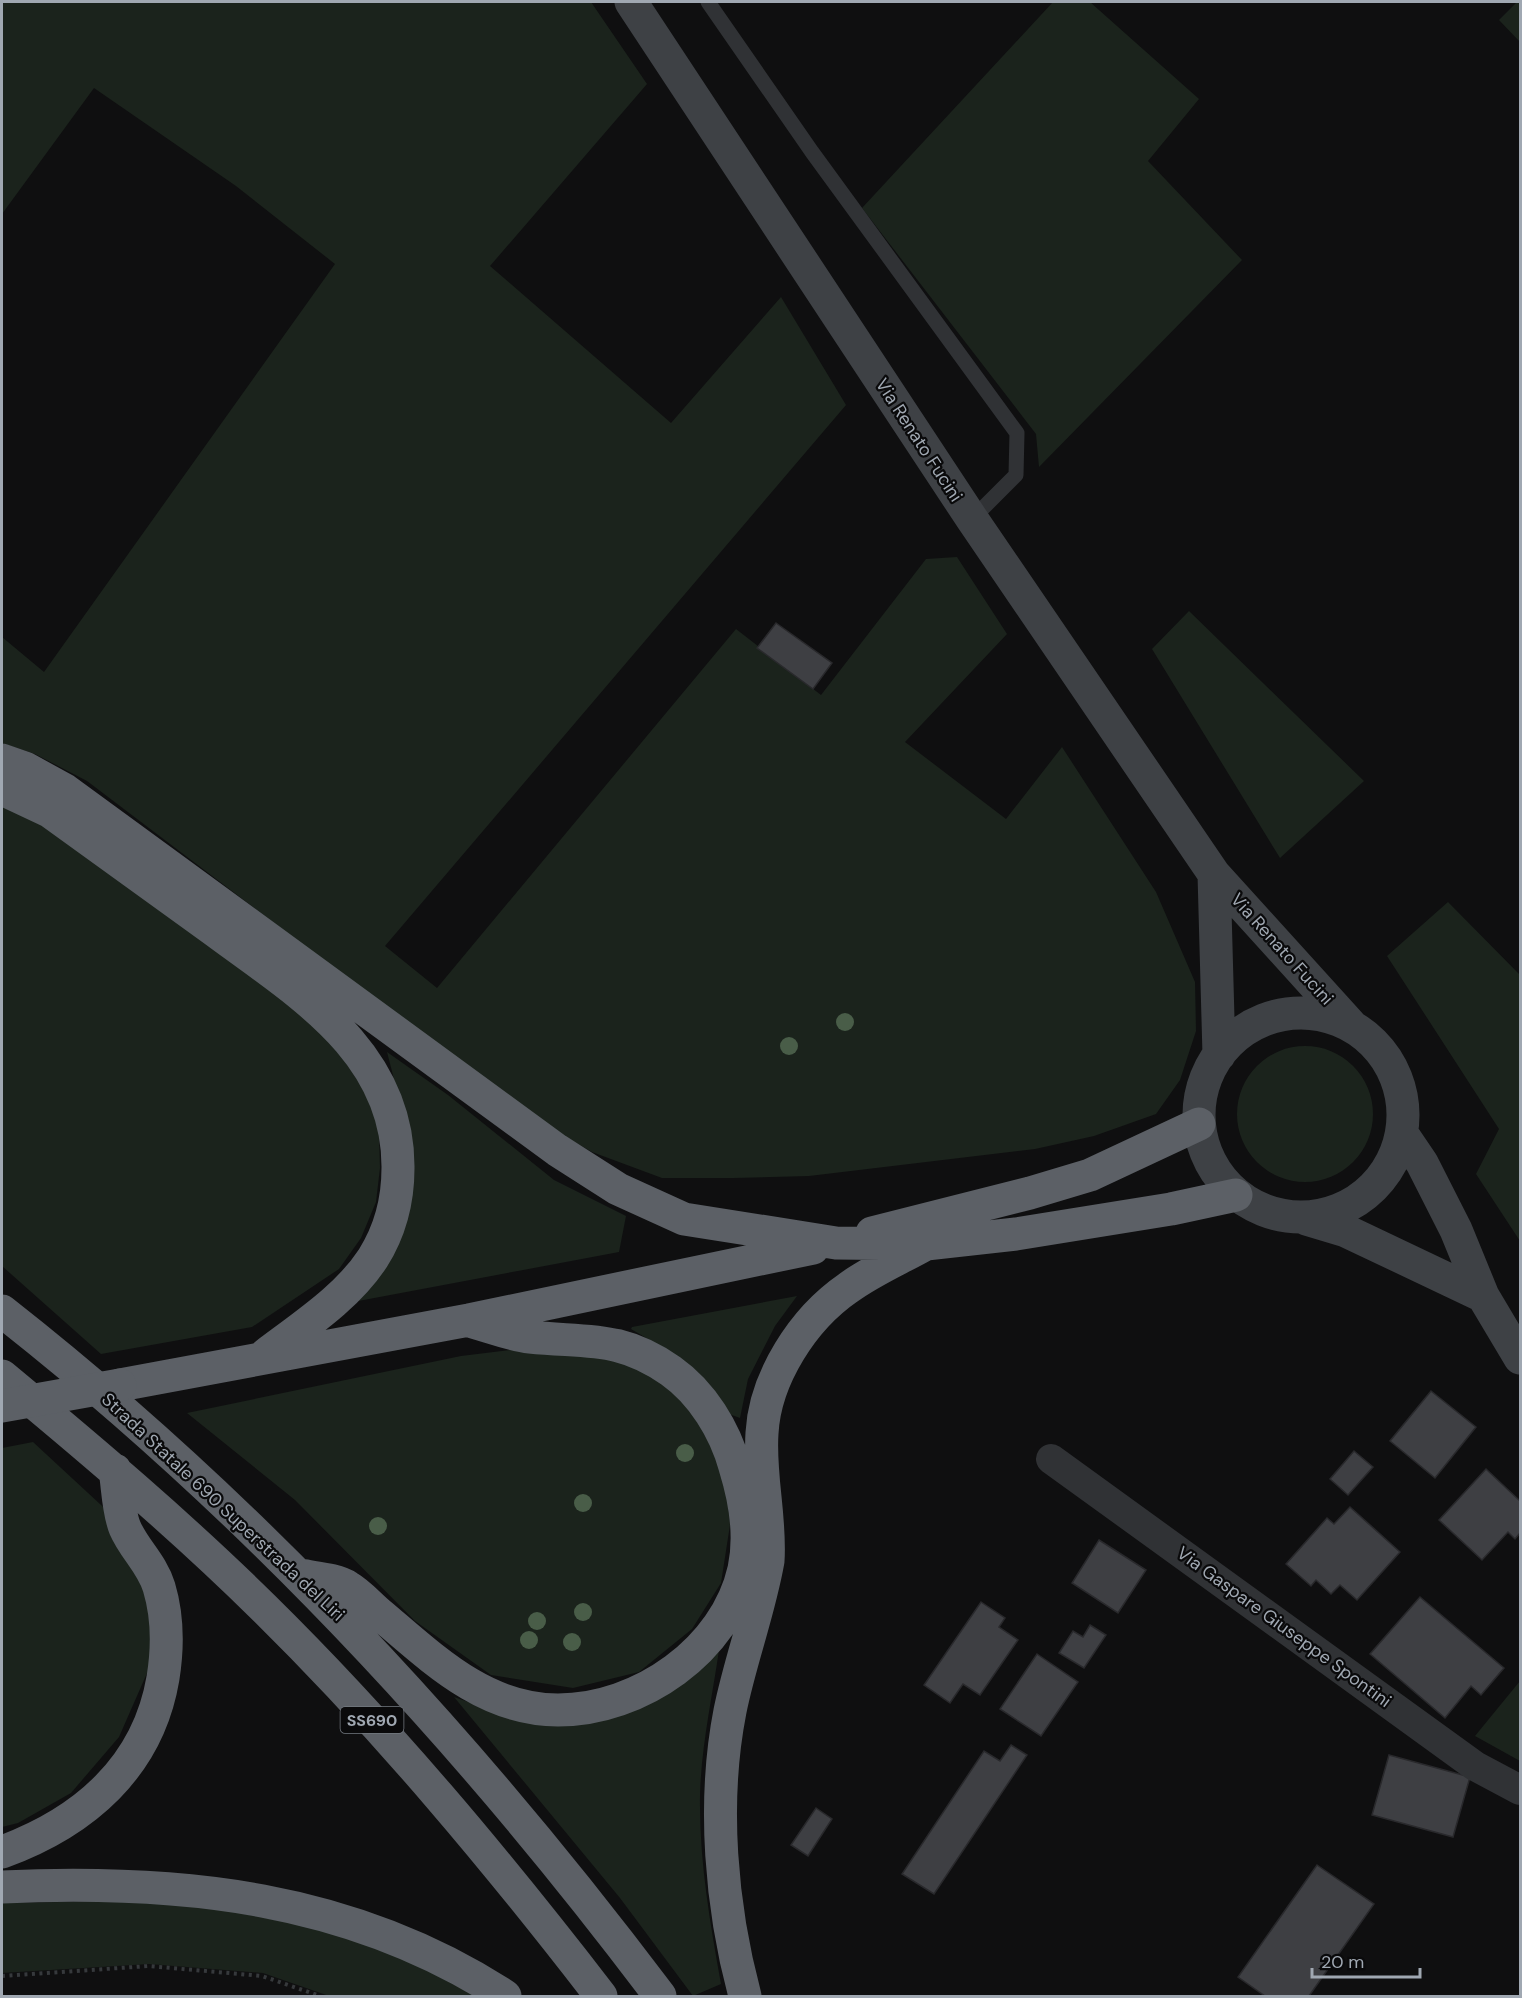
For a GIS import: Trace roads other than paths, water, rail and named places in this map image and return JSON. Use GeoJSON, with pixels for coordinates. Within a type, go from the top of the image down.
{"type":"FeatureCollection","features":[{"type":"Feature","properties":{"kind":"highway"},"geometry":{"type":"LineString","coordinates":[[2,760],[25,768],[65,790],[496,1107],[618,1189],[684,1219],[836,1243],[926,1244],[1016,1234],[1171,1209],[1236,1195]]}},
{"type":"Feature","properties":{"kind":"highway"},"geometry":{"type":"LineString","coordinates":[[2,789],[49,811],[308,1001],[350,1040],[380,1083],[391,1114],[398,1149],[398,1188],[391,1221],[373,1258],[350,1286],[318,1315],[260,1359]]}},
{"type":"Feature","properties":{"kind":"highway"},"geometry":{"type":"LineString","coordinates":[[2,1406],[469,1320],[836,1243],[1030,1193],[1090,1175],[1199,1124]]}},
{"type":"Feature","properties":{"kind":"highway"},"geometry":{"type":"LineString","coordinates":[[745,1996],[733,1940],[723,1862],[723,1785],[729,1715],[768,1561],[770,1542],[762,1450],[765,1413],[781,1366],[797,1340],[830,1302],[849,1287],[926,1244]]}},
{"type":"Feature","properties":{"kind":"highway","name":"Strada Statale 690 Superstrada del Liri"},"geometry":{"type":"LineString","coordinates":[[2,1311],[151,1434],[300,1575],[408,1689],[542,1844],[660,1996]]}},
{"type":"Feature","properties":{"kind":"highway"},"geometry":{"type":"LineString","coordinates":[[300,1575],[346,1585],[449,1673],[477,1690],[527,1708],[558,1710],[597,1707],[643,1690],[688,1659],[709,1638],[731,1607],[744,1570],[747,1548],[746,1522],[732,1457],[723,1432],[700,1399],[672,1371],[637,1352],[610,1342],[577,1338],[528,1337],[469,1320]]}},
{"type":"Feature","properties":{"kind":"highway","name":"SS690"},"geometry":{"type":"LineString","coordinates":[[2,1376],[115,1470],[263,1606],[409,1760],[487,1850],[601,1996]]}},
{"type":"Feature","properties":{"kind":"highway"},"geometry":{"type":"LineString","coordinates":[[2,1852],[31,1841],[99,1797],[123,1771],[144,1741],[159,1701],[166,1658],[167,1622],[159,1586],[146,1558],[125,1528],[115,1470]]}},
{"type":"Feature","properties":{"kind":"highway"},"geometry":{"type":"LineString","coordinates":[[2,1887],[112,1883],[213,1891],[284,1904],[358,1925],[415,1948],[505,1996]]}},
{"type":"Feature","properties":{"kind":"street","name":"Via Renato Fucini"},"geometry":{"type":"LineString","coordinates":[[631,2],[972,519],[1214,874],[1350,1024]]}},
{"type":"Feature","properties":{"kind":"street","name":"Via Renato Fucini"},"geometry":{"type":"LineString","coordinates":[[1214,874],[1214,965],[1219,1055]]}},
{"type":"Feature","properties":{"kind":"street"},"geometry":{"type":"LineString","coordinates":[[1303,1218],[1338,1212],[1368,1194],[1390,1167],[1403,1135],[1404,1102],[1395,1071],[1376,1044],[1350,1024],[1322,1014],[1293,1012],[1274,1017],[1239,1034],[1219,1055],[1206,1076],[1200,1100],[1199,1124],[1205,1151],[1217,1175],[1236,1195],[1256,1208],[1279,1216],[1303,1218],[1346,1231],[1483,1296]]}},
{"type":"Feature","properties":{"kind":"street"},"geometry":{"type":"LineString","coordinates":[[1403,1135],[1422,1163],[1456,1230],[1483,1296],[1521,1358]]}},
{"type":"Feature","properties":{"kind":"street","name":"Via Gaspare Giuseppe Spontini"},"geometry":{"type":"LineString","coordinates":[[1050,1459],[1475,1766],[1521,1790]]}},
{"type":"Feature","properties":{"kind":"lane"},"geometry":{"type":"LineString","coordinates":[[708,2],[812,152],[1017,434],[1016,475],[972,519]]}}]}
